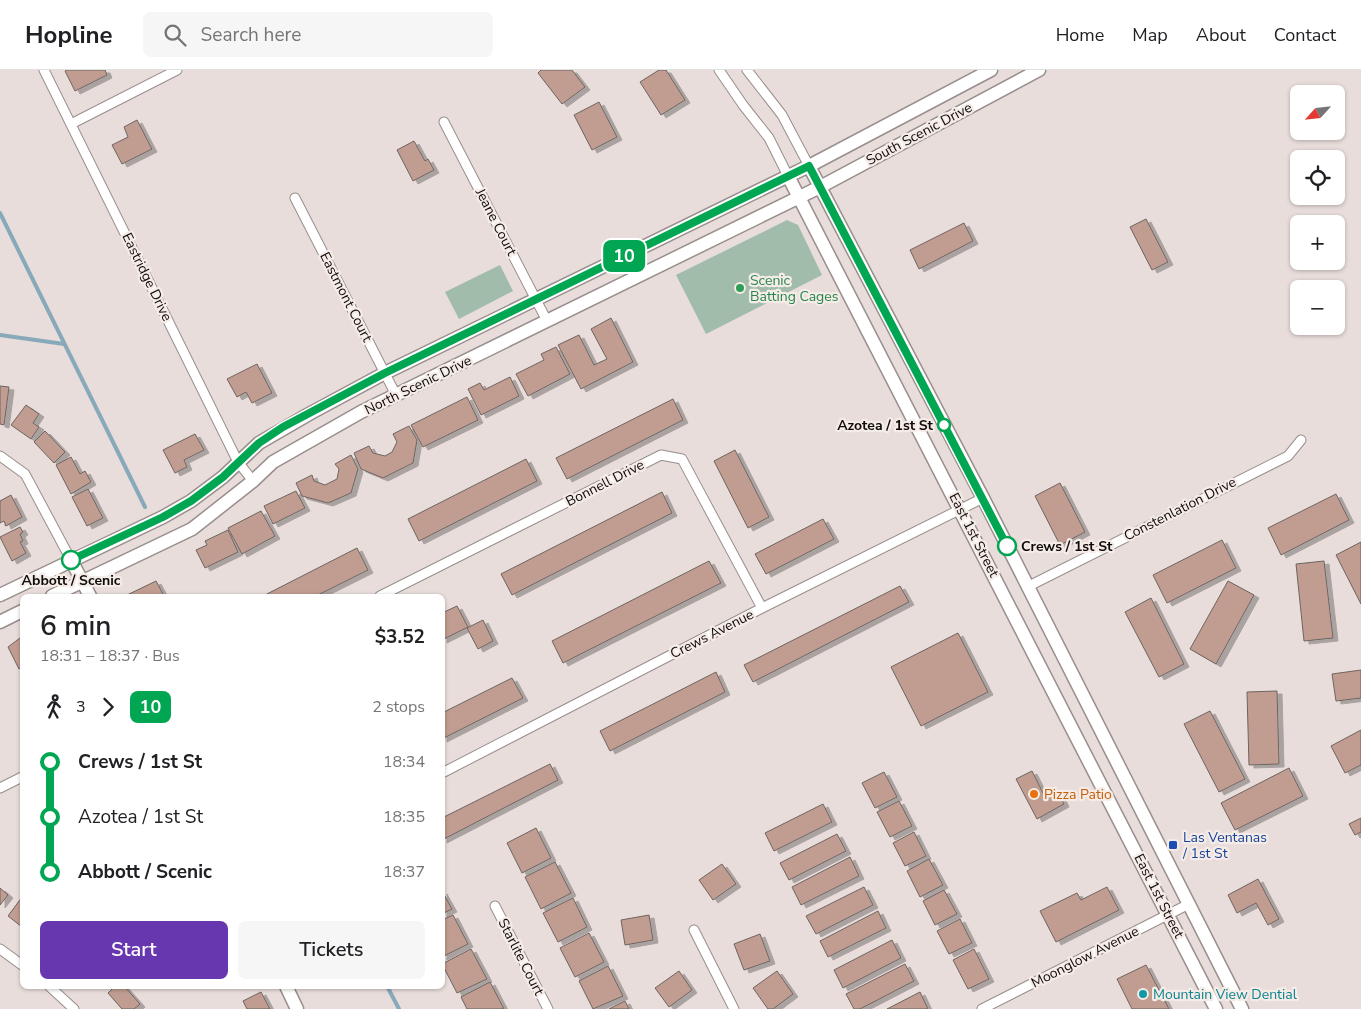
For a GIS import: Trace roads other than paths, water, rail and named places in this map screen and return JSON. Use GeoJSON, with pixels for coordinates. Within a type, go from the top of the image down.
{"type":"FeatureCollection","features":[{"type":"Feature","properties":{"kind":"main road","name":"South Scenic Drive"},"geometry":{"type":"LineString","coordinates":[[809,166],[991,70]]}},
{"type":"Feature","properties":{"kind":"main road","name":"South Scenic Drive"},"geometry":{"type":"LineString","coordinates":[[799,197],[1039,70]]}},
{"type":"Feature","properties":{"kind":"main road","name":"North Scenic Drive"},"geometry":{"type":"LineString","coordinates":[[0,595],[184,505],[223,477],[259,443],[283,427],[385,373],[809,166]]}},
{"type":"Feature","properties":{"kind":"main road","name":"East 1st Street"},"geometry":{"type":"LineString","coordinates":[[809,166],[982,498],[1242,1009]]}},
{"type":"Feature","properties":{"kind":"main road","name":"East 1st Street"},"geometry":{"type":"LineString","coordinates":[[788,176],[1216,1009]]}},
{"type":"Feature","properties":{"kind":"main road","name":"North Scenic Drive"},"geometry":{"type":"LineString","coordinates":[[56,594],[192,530],[253,481],[272,462],[361,412],[799,197]]}},
{"type":"Feature","properties":{"kind":"main road"},"geometry":{"type":"LineString","coordinates":[[71,560],[89,594]]}},
{"type":"Feature","properties":{"kind":"main road"},"geometry":{"type":"LineString","coordinates":[[0,622],[20,612]]}},
{"type":"Feature","properties":{"kind":"main road"},"geometry":{"type":"LineString","coordinates":[[287,989],[297,1009]]}},
{"type":"Feature","properties":{"kind":"street","name":"Eastridge Drive"},"geometry":{"type":"LineString","coordinates":[[44,70],[238,462],[253,481]]}},
{"type":"Feature","properties":{"kind":"street"},"geometry":{"type":"LineString","coordinates":[[71,124],[177,70]]}},
{"type":"Feature","properties":{"kind":"street","name":"East 1st Street"},"geometry":{"type":"LineString","coordinates":[[719,70],[742,105],[769,138],[788,176]]}},
{"type":"Feature","properties":{"kind":"street","name":"East 1st Street"},"geometry":{"type":"LineString","coordinates":[[747,70],[782,115],[809,166]]}},
{"type":"Feature","properties":{"kind":"street","name":"Jeane Court"},"geometry":{"type":"LineString","coordinates":[[444,122],[547,322]]}},
{"type":"Feature","properties":{"kind":"street","name":"Eastmont Court"},"geometry":{"type":"LineString","coordinates":[[295,198],[396,395]]}},
{"type":"Feature","properties":{"kind":"street","name":"Constenlation Drive"},"geometry":{"type":"LineString","coordinates":[[1027,587],[1288,456],[1301,440]]}},
{"type":"Feature","properties":{"kind":"street","name":"Bonnell Drive"},"geometry":{"type":"LineString","coordinates":[[384,594],[661,455],[682,459],[762,608]]}},
{"type":"Feature","properties":{"kind":"street"},"geometry":{"type":"LineString","coordinates":[[0,456],[25,474],[71,560]]}},
{"type":"Feature","properties":{"kind":"street","name":"Crews Avenue"},"geometry":{"type":"LineString","coordinates":[[445,771],[762,608],[982,498]]}},
{"type":"Feature","properties":{"kind":"street"},"geometry":{"type":"LineString","coordinates":[[0,788],[20,778]]}},
{"type":"Feature","properties":{"kind":"street","name":"Moonglow Avenue"},"geometry":{"type":"LineString","coordinates":[[982,1009],[1189,904]]}},
{"type":"Feature","properties":{"kind":"street","name":"Starlite Court"},"geometry":{"type":"LineString","coordinates":[[495,906],[548,1009]]}},
{"type":"Feature","properties":{"kind":"street"},"geometry":{"type":"LineString","coordinates":[[694,930],[734,1009]]}},
{"type":"Feature","properties":{"kind":"street"},"geometry":{"type":"LineString","coordinates":[[0,949],[20,964]]}},
{"type":"Feature","properties":{"kind":"street"},"geometry":{"type":"LineString","coordinates":[[52,989],[74,1009]]}},
{"type":"Feature","properties":{"kind":"waterway"},"geometry":{"type":"LineString","coordinates":[[0,213],[145,507]]}},
{"type":"Feature","properties":{"kind":"waterway"},"geometry":{"type":"LineString","coordinates":[[0,335],[64,344]]}},
{"type":"Feature","properties":{"kind":"waterway"},"geometry":{"type":"LineString","coordinates":[[389,989],[399,1009]]}},
{"type":"Feature","properties":{"kind":"place","name":"Scenic Batting Cages"},"geometry":{"type":"Point","coordinates":[740,288]}},
{"type":"Feature","properties":{"kind":"place","name":"Azotea / 1st St"},"geometry":{"type":"Point","coordinates":[944,425]}},
{"type":"Feature","properties":{"kind":"place","name":"Crews / 1st St"},"geometry":{"type":"Point","coordinates":[1007,546]}},
{"type":"Feature","properties":{"kind":"place","name":"Abbott / Scenic"},"geometry":{"type":"Point","coordinates":[71,560]}},
{"type":"Feature","properties":{"kind":"place","name":"Pizza Patio"},"geometry":{"type":"Point","coordinates":[1034,794]}},
{"type":"Feature","properties":{"kind":"place","name":"Las Ventanas / 1st St"},"geometry":{"type":"Point","coordinates":[1173,845]}},
{"type":"Feature","properties":{"kind":"place","name":"Mountain View Dential"},"geometry":{"type":"Point","coordinates":[1143,994]}}]}
